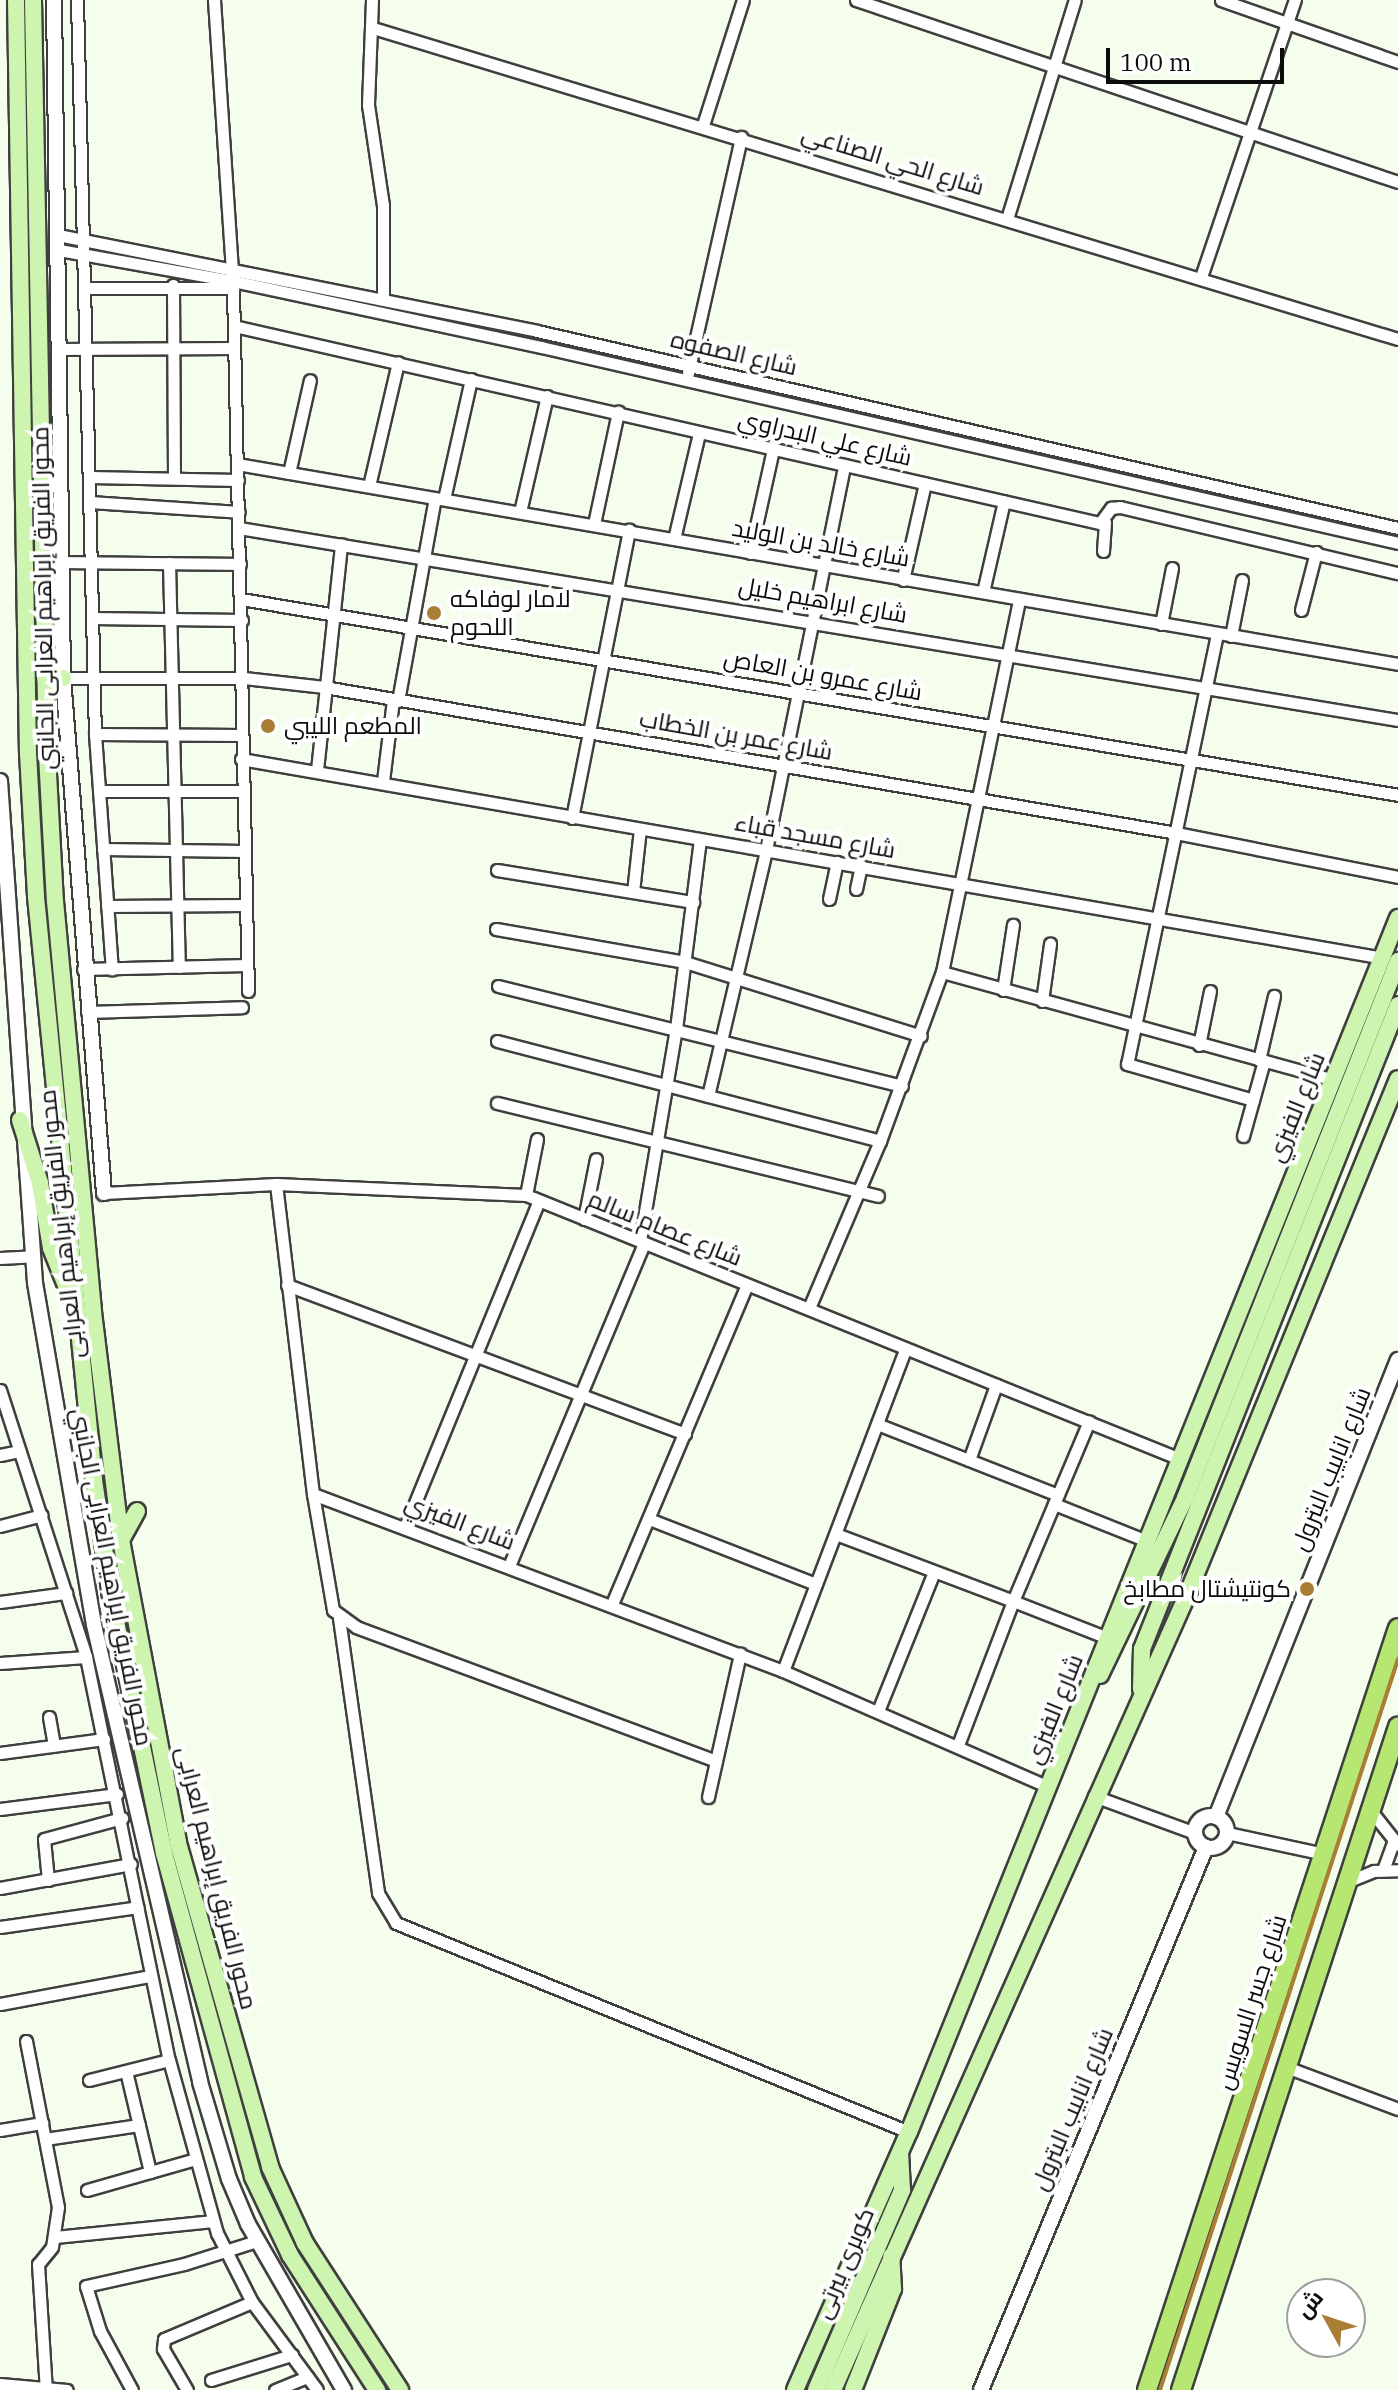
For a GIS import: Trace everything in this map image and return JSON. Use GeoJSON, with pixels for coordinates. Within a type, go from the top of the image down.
{"type":"FeatureCollection","features":[{"type":"Feature","properties":{"kind":"main road","name":"محور الفريق إبراهيم العرابى"},"geometry":{"type":"LineString","coordinates":[[16,0],[28,753],[36,897],[77,1310],[111,1597],[146,1777],[207,2022],[270,2216],[377,2390]]}},
{"type":"Feature","properties":{"kind":"main road","name":"محور الفريق إبراهيم العرابى"},"geometry":{"type":"LineString","coordinates":[[33,0],[66,1029],[121,1540],[178,1843],[270,2167],[305,2243],[400,2390]]}},
{"type":"Feature","properties":{"kind":"main road"},"geometry":{"type":"LineString","coordinates":[[1091,1684],[1113,1657],[1185,1498],[1390,959],[1398,918]]}},
{"type":"Feature","properties":{"kind":"main road","name":"شارع الفيزي"},"geometry":{"type":"LineString","coordinates":[[1049,1787],[1333,1080],[1390,959]]}},
{"type":"Feature","properties":{"kind":"main road"},"geometry":{"type":"LineString","coordinates":[[1141,1691],[1142,1649],[1398,1005]]}},
{"type":"Feature","properties":{"kind":"main road","name":"كوبرى بيرتى"},"geometry":{"type":"LineString","coordinates":[[833,2390],[1094,1796],[1188,1593],[1398,1079]]}},
{"type":"Feature","properties":{"kind":"main road"},"geometry":{"type":"LineString","coordinates":[[20,1120],[36,1167],[56,1264],[77,1310]]}},
{"type":"Feature","properties":{"kind":"main road"},"geometry":{"type":"LineString","coordinates":[[121,1540],[137,1511]]}},
{"type":"Feature","properties":{"kind":"main road","name":"شارع جسر السويس"},"geometry":{"type":"LineString","coordinates":[[1148,2390],[1398,1628]]}},
{"type":"Feature","properties":{"kind":"main road"},"geometry":{"type":"LineString","coordinates":[[1181,2390],[1289,2068],[1398,1727]]}},
{"type":"Feature","properties":{"kind":"main road"},"geometry":{"type":"LineString","coordinates":[[795,2390],[900,2154],[1049,1787]]}},
{"type":"Feature","properties":{"kind":"main road","name":"كوبرى بيرتى"},"geometry":{"type":"LineString","coordinates":[[816,2390],[902,2190],[900,2154]]}},
{"type":"Feature","properties":{"kind":"main road"},"geometry":{"type":"LineString","coordinates":[[853,2390],[893,2289],[891,2254]]}},
{"type":"Feature","properties":{"kind":"main road"},"geometry":{"type":"LineString","coordinates":[[1161,2349],[1173,2363],[1191,2359]]}},
{"type":"Feature","properties":{"kind":"main road"},"geometry":{"type":"LineString","coordinates":[[1148,2390],[1172,2390]]}},
{"type":"Feature","properties":{"kind":"street","name":"محور الفريق إبراهيم العرابى الجانبي"},"geometry":{"type":"LineString","coordinates":[[54,0],[63,562],[54,678],[104,1193]]}},
{"type":"Feature","properties":{"kind":"street"},"geometry":{"type":"LineString","coordinates":[[77,0],[95,734],[112,969]]}},
{"type":"Feature","properties":{"kind":"street"},"geometry":{"type":"LineString","coordinates":[[214,0],[233,284],[244,678],[241,759],[248,991]]}},
{"type":"Feature","properties":{"kind":"street"},"geometry":{"type":"LineString","coordinates":[[372,0],[368,105],[383,205],[383,298]]}},
{"type":"Feature","properties":{"kind":"street"},"geometry":{"type":"LineString","coordinates":[[703,125],[743,0]]}},
{"type":"Feature","properties":{"kind":"street"},"geometry":{"type":"LineString","coordinates":[[856,0],[1055,65],[1246,134],[1398,182]]}},
{"type":"Feature","properties":{"kind":"street"},"geometry":{"type":"LineString","coordinates":[[1007,219],[1075,0]]}},
{"type":"Feature","properties":{"kind":"street"},"geometry":{"type":"LineString","coordinates":[[1221,0],[1398,62]]}},
{"type":"Feature","properties":{"kind":"street"},"geometry":{"type":"LineString","coordinates":[[1201,277],[1246,134],[1295,0]]}},
{"type":"Feature","properties":{"kind":"street","name":"شارع الحي الصناعي"},"geometry":{"type":"LineString","coordinates":[[373,28],[703,125],[1398,339]]}},
{"type":"Feature","properties":{"kind":"street"},"geometry":{"type":"LineString","coordinates":[[687,381],[741,137]]}},
{"type":"Feature","properties":{"kind":"street","name":"شارع الصفوه"},"geometry":{"type":"LineString","coordinates":[[58,242],[84,239],[383,298],[1398,528]]}},
{"type":"Feature","properties":{"kind":"street","name":"شارع الصفوه"},"geometry":{"type":"LineString","coordinates":[[58,242],[85,254],[687,381],[1398,543]]}},
{"type":"Feature","properties":{"kind":"street"},"geometry":{"type":"LineString","coordinates":[[86,288],[233,284]]}},
{"type":"Feature","properties":{"kind":"street"},"geometry":{"type":"LineString","coordinates":[[173,285],[174,478]]}},
{"type":"Feature","properties":{"kind":"street","name":"شارع علي البدراوي"},"geometry":{"type":"LineString","coordinates":[[234,326],[1105,522]]}},
{"type":"Feature","properties":{"kind":"street"},"geometry":{"type":"LineString","coordinates":[[60,349],[173,345],[234,348]]}},
{"type":"Feature","properties":{"kind":"street"},"geometry":{"type":"LineString","coordinates":[[369,486],[398,362]]}},
{"type":"Feature","properties":{"kind":"street"},"geometry":{"type":"LineString","coordinates":[[383,781],[425,556],[471,379]]}},
{"type":"Feature","properties":{"kind":"street"},"geometry":{"type":"LineString","coordinates":[[289,473],[310,380]]}},
{"type":"Feature","properties":{"kind":"street"},"geometry":{"type":"LineString","coordinates":[[520,512],[547,396]]}},
{"type":"Feature","properties":{"kind":"street"},"geometry":{"type":"LineString","coordinates":[[594,524],[618,412]]}},
{"type":"Feature","properties":{"kind":"street"},"geometry":{"type":"LineString","coordinates":[[674,539],[699,433]]}},
{"type":"Feature","properties":{"kind":"street"},"geometry":{"type":"LineString","coordinates":[[750,553],[773,449]]}},
{"type":"Feature","properties":{"kind":"street","name":"شارع خالد بن الوليد"},"geometry":{"type":"LineString","coordinates":[[237,464],[1398,664]]}},
{"type":"Feature","properties":{"kind":"street"},"geometry":{"type":"LineString","coordinates":[[708,1096],[766,850],[821,565],[844,465]]}},
{"type":"Feature","properties":{"kind":"street"},"geometry":{"type":"LineString","coordinates":[[90,477],[238,480]]}},
{"type":"Feature","properties":{"kind":"street"},"geometry":{"type":"LineString","coordinates":[[903,580],[925,483]]}},
{"type":"Feature","properties":{"kind":"street"},"geometry":{"type":"LineString","coordinates":[[983,592],[1004,501]]}},
{"type":"Feature","properties":{"kind":"street"},"geometry":{"type":"LineString","coordinates":[[90,502],[239,512]]}},
{"type":"Feature","properties":{"kind":"street"},"geometry":{"type":"LineString","coordinates":[[1103,551],[1105,522],[1111,508],[1120,507],[1398,573]]}},
{"type":"Feature","properties":{"kind":"street","name":"شارع ابراهيم خليل"},"geometry":{"type":"LineString","coordinates":[[239,528],[425,556],[1398,720]]}},
{"type":"Feature","properties":{"kind":"street"},"geometry":{"type":"LineString","coordinates":[[572,818],[629,530]]}},
{"type":"Feature","properties":{"kind":"street"},"geometry":{"type":"LineString","coordinates":[[317,770],[341,544]]}},
{"type":"Feature","properties":{"kind":"street"},"geometry":{"type":"LineString","coordinates":[[1301,610],[1316,552]]}},
{"type":"Feature","properties":{"kind":"street"},"geometry":{"type":"LineString","coordinates":[[63,562],[240,564]]}},
{"type":"Feature","properties":{"kind":"street"},"geometry":{"type":"LineString","coordinates":[[169,563],[179,967]]}},
{"type":"Feature","properties":{"kind":"street"},"geometry":{"type":"LineString","coordinates":[[1161,624],[1172,568]]}},
{"type":"Feature","properties":{"kind":"street"},"geometry":{"type":"LineString","coordinates":[[1231,636],[1242,580]]}},
{"type":"Feature","properties":{"kind":"street","name":"شارع عمرو بن العاص"},"geometry":{"type":"LineString","coordinates":[[241,599],[1398,795]]}},
{"type":"Feature","properties":{"kind":"street"},"geometry":{"type":"LineString","coordinates":[[809,1308],[902,1086],[942,972],[1019,599]]}},
{"type":"Feature","properties":{"kind":"street"},"geometry":{"type":"LineString","coordinates":[[92,618],[242,620]]}},
{"type":"Feature","properties":{"kind":"street"},"geometry":{"type":"LineString","coordinates":[[1217,634],[1129,1067],[1253,1100]]}},
{"type":"Feature","properties":{"kind":"street","name":"شارع عمر بن الخطاب"},"geometry":{"type":"LineString","coordinates":[[54,678],[244,678],[324,687],[1176,833],[1398,877]]}},
{"type":"Feature","properties":{"kind":"street"},"geometry":{"type":"LineString","coordinates":[[95,734],[241,735]]}},
{"type":"Feature","properties":{"kind":"street","name":"شارع مسجد قباء"},"geometry":{"type":"LineString","coordinates":[[241,759],[383,781],[700,840],[1159,916],[1390,959]]}},
{"type":"Feature","properties":{"kind":"street","name":"محور الفريق إبراهيم العرابى الجانبي"},"geometry":{"type":"LineString","coordinates":[[0,781],[20,1120],[33,1256],[94,1625],[200,2082],[229,2179],[257,2241],[344,2390]]}},
{"type":"Feature","properties":{"kind":"street"},"geometry":{"type":"LineString","coordinates":[[99,791],[242,791]]}},
{"type":"Feature","properties":{"kind":"street"},"geometry":{"type":"LineString","coordinates":[[633,892],[640,829]]}},
{"type":"Feature","properties":{"kind":"street"},"geometry":{"type":"LineString","coordinates":[[509,1566],[582,1395],[642,1242],[676,1029],[700,840]]}},
{"type":"Feature","properties":{"kind":"street"},"geometry":{"type":"LineString","coordinates":[[103,849],[244,851]]}},
{"type":"Feature","properties":{"kind":"street"},"geometry":{"type":"LineString","coordinates":[[829,899],[837,862]]}},
{"type":"Feature","properties":{"kind":"street"},"geometry":{"type":"LineString","coordinates":[[856,889],[861,866]]}},
{"type":"Feature","properties":{"kind":"street"},"geometry":{"type":"LineString","coordinates":[[497,870],[693,902]]}},
{"type":"Feature","properties":{"kind":"street"},"geometry":{"type":"LineString","coordinates":[[107,906],[245,905]]}},
{"type":"Feature","properties":{"kind":"street"},"geometry":{"type":"LineString","coordinates":[[1003,990],[1013,925]]}},
{"type":"Feature","properties":{"kind":"street"},"geometry":{"type":"LineString","coordinates":[[496,929],[685,962],[921,1036]]}},
{"type":"Feature","properties":{"kind":"street"},"geometry":{"type":"LineString","coordinates":[[1042,1001],[1050,944]]}},
{"type":"Feature","properties":{"kind":"street"},"geometry":{"type":"LineString","coordinates":[[83,969],[247,965]]}},
{"type":"Feature","properties":{"kind":"street"},"geometry":{"type":"LineString","coordinates":[[942,972],[1135,1029],[1333,1080]]}},
{"type":"Feature","properties":{"kind":"street"},"geometry":{"type":"LineString","coordinates":[[498,986],[902,1086]]}},
{"type":"Feature","properties":{"kind":"street"},"geometry":{"type":"LineString","coordinates":[[1199,1045],[1210,991]]}},
{"type":"Feature","properties":{"kind":"street"},"geometry":{"type":"LineString","coordinates":[[1243,1136],[1274,996]]}},
{"type":"Feature","properties":{"kind":"street"},"geometry":{"type":"LineString","coordinates":[[87,1012],[242,1007]]}},
{"type":"Feature","properties":{"kind":"street"},"geometry":{"type":"LineString","coordinates":[[497,1041],[880,1141]]}},
{"type":"Feature","properties":{"kind":"street"},"geometry":{"type":"LineString","coordinates":[[497,1103],[878,1196]]}},
{"type":"Feature","properties":{"kind":"street"},"geometry":{"type":"LineString","coordinates":[[526,1195],[537,1139]]}},
{"type":"Feature","properties":{"kind":"street"},"geometry":{"type":"LineString","coordinates":[[584,1219],[596,1159]]}},
{"type":"Feature","properties":{"kind":"street"},"geometry":{"type":"LineString","coordinates":[[276,1184],[329,1601],[339,1618],[378,1893],[396,1923],[909,2132]]}},
{"type":"Feature","properties":{"kind":"street","name":"شارع عصام سالم"},"geometry":{"type":"LineString","coordinates":[[104,1193],[276,1184],[526,1195],[1180,1459]]}},
{"type":"Feature","properties":{"kind":"street"},"geometry":{"type":"LineString","coordinates":[[405,1527],[539,1201]]}},
{"type":"Feature","properties":{"kind":"street"},"geometry":{"type":"LineString","coordinates":[[0,1258],[33,1256]]}},
{"type":"Feature","properties":{"kind":"street"},"geometry":{"type":"LineString","coordinates":[[287,1285],[685,1434]]}},
{"type":"Feature","properties":{"kind":"street"},"geometry":{"type":"LineString","coordinates":[[612,1604],[747,1285]]}},
{"type":"Feature","properties":{"kind":"street"},"geometry":{"type":"LineString","coordinates":[[783,1671],[905,1350]]}},
{"type":"Feature","properties":{"kind":"street","name":"شارع انابيب البترول"},"geometry":{"type":"LineString","coordinates":[[1216,1817],[1398,1360]]}},
{"type":"Feature","properties":{"kind":"street"},"geometry":{"type":"LineString","coordinates":[[969,1460],[996,1385]]}},
{"type":"Feature","properties":{"kind":"street"},"geometry":{"type":"LineString","coordinates":[[0,1390],[3,1414],[42,1515],[86,1657],[122,1818],[150,1976],[169,2060],[213,2221],[224,2251],[252,2302],[317,2390]]}},
{"type":"Feature","properties":{"kind":"street"},"geometry":{"type":"LineString","coordinates":[[958,1745],[1013,1601],[1089,1421]]}},
{"type":"Feature","properties":{"kind":"street"},"geometry":{"type":"LineString","coordinates":[[877,1424],[969,1460],[1147,1541]]}},
{"type":"Feature","properties":{"kind":"street"},"geometry":{"type":"LineString","coordinates":[[0,1455],[19,1451]]}},
{"type":"Feature","properties":{"kind":"street","name":"شارع الفيزي"},"geometry":{"type":"LineString","coordinates":[[313,1494],[612,1604],[783,1671],[1049,1787]]}},
{"type":"Feature","properties":{"kind":"street"},"geometry":{"type":"LineString","coordinates":[[0,1526],[42,1515]]}},
{"type":"Feature","properties":{"kind":"street"},"geometry":{"type":"LineString","coordinates":[[649,1519],[816,1584]]}},
{"type":"Feature","properties":{"kind":"street"},"geometry":{"type":"LineString","coordinates":[[836,1534],[1108,1638]]}},
{"type":"Feature","properties":{"kind":"street"},"geometry":{"type":"LineString","coordinates":[[878,1711],[934,1572]]}},
{"type":"Feature","properties":{"kind":"street"},"geometry":{"type":"LineString","coordinates":[[0,1602],[66,1593]]}},
{"type":"Feature","properties":{"kind":"street"},"geometry":{"type":"LineString","coordinates":[[339,1618],[716,1761]]}},
{"type":"Feature","properties":{"kind":"street"},"geometry":{"type":"LineString","coordinates":[[708,1797],[740,1654]]}},
{"type":"Feature","properties":{"kind":"street"},"geometry":{"type":"LineString","coordinates":[[0,1663],[86,1657]]}},
{"type":"Feature","properties":{"kind":"street"},"geometry":{"type":"LineString","coordinates":[[49,1717],[54,1746]]}},
{"type":"Feature","properties":{"kind":"street"},"geometry":{"type":"LineString","coordinates":[[0,1753],[104,1739]]}},
{"type":"Feature","properties":{"kind":"street"},"geometry":{"type":"LineString","coordinates":[[0,1809],[117,1794]]}},
{"type":"Feature","properties":{"kind":"street"},"geometry":{"type":"LineString","coordinates":[[1094,1796],[1195,1833],[1206,1847],[1219,1845],[1227,1833]]}},
{"type":"Feature","properties":{"kind":"street"},"geometry":{"type":"LineString","coordinates":[[1371,1811],[1396,1844],[1383,1870]]}},
{"type":"Feature","properties":{"kind":"street"},"geometry":{"type":"LineString","coordinates":[[1195,1833],[1200,1821],[1216,1817],[1227,1833],[1324,1854]]}},
{"type":"Feature","properties":{"kind":"street"},"geometry":{"type":"LineString","coordinates":[[48,1880],[44,1839],[122,1818]]}},
{"type":"Feature","properties":{"kind":"street","name":"شارع انابيب البترول"},"geometry":{"type":"LineString","coordinates":[[981,2390],[1206,1847]]}},
{"type":"Feature","properties":{"kind":"street"},"geometry":{"type":"LineString","coordinates":[[0,1888],[131,1864]]}},
{"type":"Feature","properties":{"kind":"street"},"geometry":{"type":"LineString","coordinates":[[1349,1881],[1383,1870],[1398,1870]]}},
{"type":"Feature","properties":{"kind":"street"},"geometry":{"type":"LineString","coordinates":[[0,1927],[138,1907]]}},
{"type":"Feature","properties":{"kind":"street"},"geometry":{"type":"LineString","coordinates":[[0,2004],[150,1976]]}},
{"type":"Feature","properties":{"kind":"street"},"geometry":{"type":"LineString","coordinates":[[26,2041],[58,2207],[55,2237],[38,2260],[46,2389]]}},
{"type":"Feature","properties":{"kind":"street"},"geometry":{"type":"LineString","coordinates":[[89,2080],[169,2060]]}},
{"type":"Feature","properties":{"kind":"street"},"geometry":{"type":"LineString","coordinates":[[1289,2068],[1398,2109]]}},
{"type":"Feature","properties":{"kind":"street"},"geometry":{"type":"LineString","coordinates":[[126,2071],[150,2172]]}},
{"type":"Feature","properties":{"kind":"street"},"geometry":{"type":"LineString","coordinates":[[0,2130],[42,2123]]}},
{"type":"Feature","properties":{"kind":"street"},"geometry":{"type":"LineString","coordinates":[[45,2139],[139,2125]]}},
{"type":"Feature","properties":{"kind":"street"},"geometry":{"type":"LineString","coordinates":[[87,2190],[196,2159]]}},
{"type":"Feature","properties":{"kind":"street"},"geometry":{"type":"LineString","coordinates":[[55,2237],[213,2221]]}},
{"type":"Feature","properties":{"kind":"street"},"geometry":{"type":"LineString","coordinates":[[131,2388],[104,2341],[86,2293],[89,2283],[257,2241]]}},
{"type":"Feature","properties":{"kind":"street"},"geometry":{"type":"LineString","coordinates":[[187,2390],[163,2349],[167,2337],[252,2302]]}},
{"type":"Feature","properties":{"kind":"street"},"geometry":{"type":"LineString","coordinates":[[211,2380],[292,2355]]}},
{"type":"Feature","properties":{"kind":"street"},"geometry":{"type":"LineString","coordinates":[[275,2390],[308,2377]]}},
{"type":"Feature","properties":{"kind":"street"},"geometry":{"type":"LineString","coordinates":[[0,2384],[67,2390]]}},
{"type":"Feature","properties":{"kind":"railway"},"geometry":{"type":"LineString","coordinates":[[1160,2390],[1398,1659]]}},
{"type":"Feature","properties":{"kind":"place","name":"لامار لوفاكه اللحوم"},"geometry":{"type":"Point","coordinates":[434,613]}},
{"type":"Feature","properties":{"kind":"place","name":"المطعم الليبي"},"geometry":{"type":"Point","coordinates":[268,726]}},
{"type":"Feature","properties":{"kind":"place","name":"كونتيشتال مطابخ"},"geometry":{"type":"Point","coordinates":[1307,1589]}}]}
